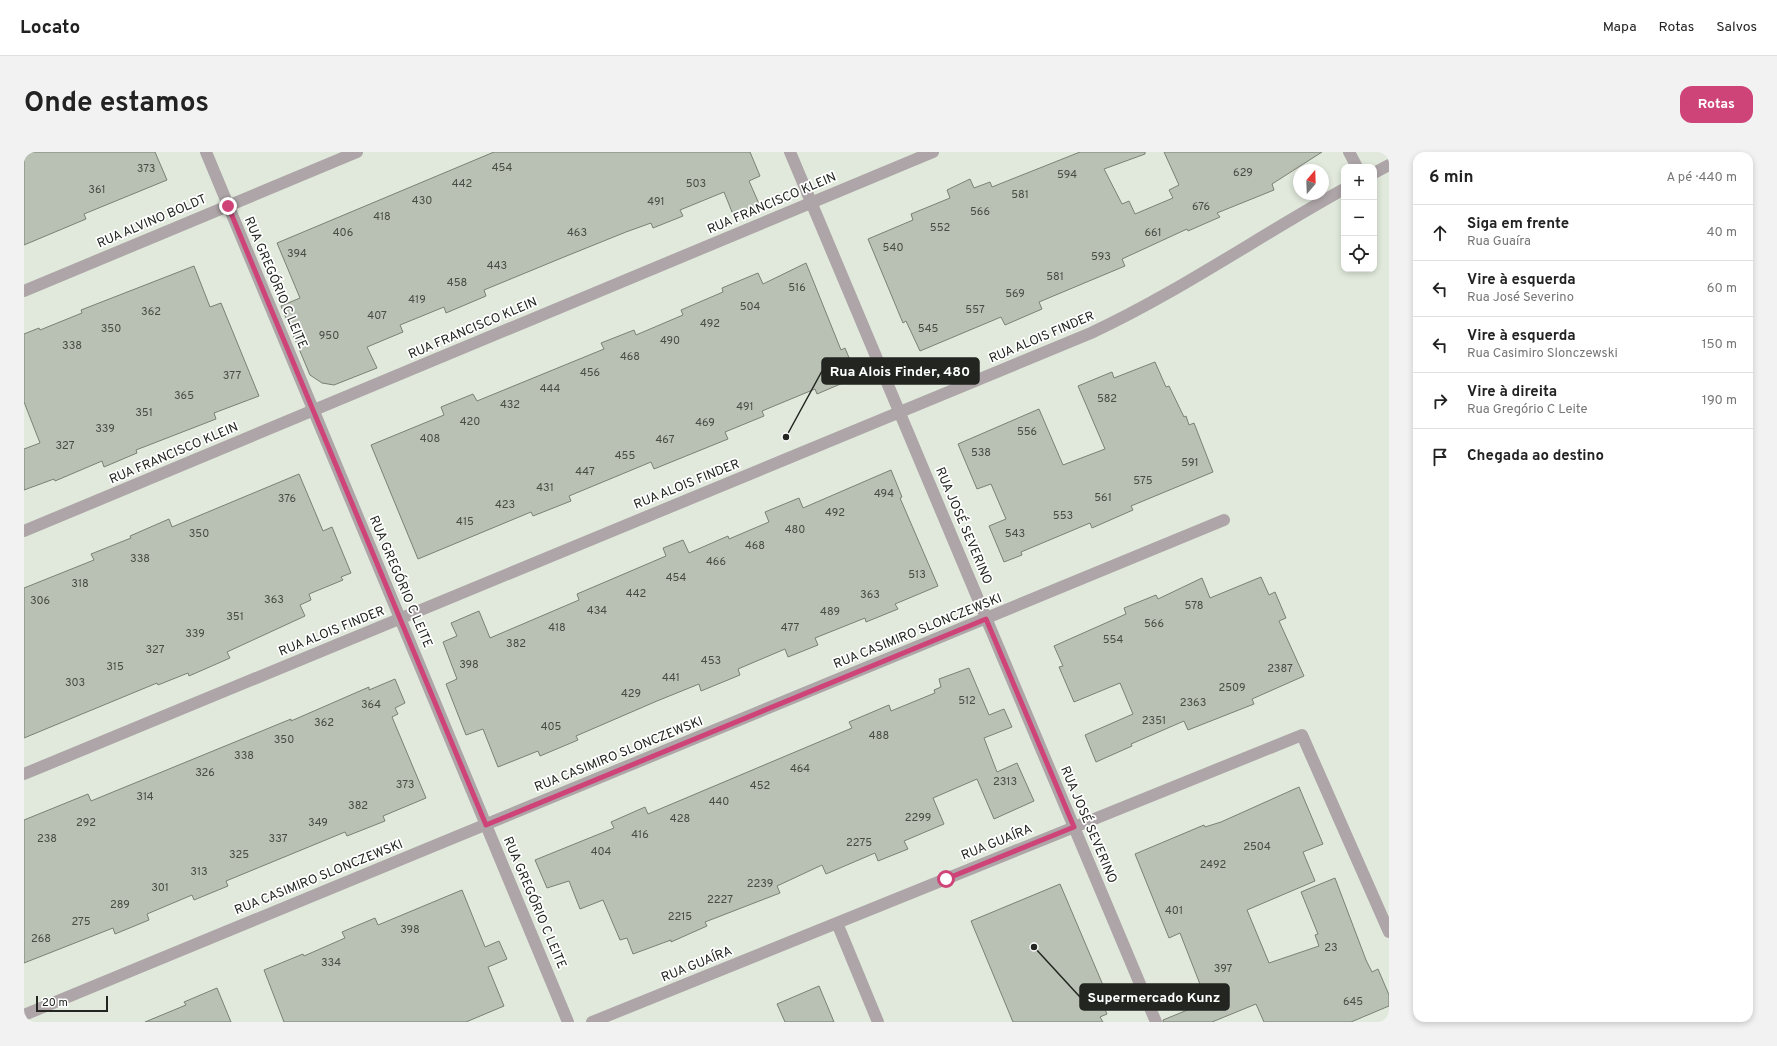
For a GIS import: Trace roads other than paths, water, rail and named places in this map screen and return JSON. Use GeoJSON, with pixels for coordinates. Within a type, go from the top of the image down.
{"type":"FeatureCollection","features":[{"type":"Feature","properties":{"kind":"street","name":"RUA GREGÓRIO C LEITE"},"geometry":{"type":"LineString","coordinates":[[206,152],[568,1022]]}},
{"type":"Feature","properties":{"kind":"street","name":"RUA ALVINO BOLDT"},"geometry":{"type":"LineString","coordinates":[[24,291],[357,152]]}},
{"type":"Feature","properties":{"kind":"street","name":"RUA JOSÉ SEVERINO"},"geometry":{"type":"LineString","coordinates":[[790,152],[1156,1022]]}},
{"type":"Feature","properties":{"kind":"street","name":"RUA FRANCISCO KLEIN"},"geometry":{"type":"LineString","coordinates":[[24,531],[933,152]]}},
{"type":"Feature","properties":{"kind":"street"},"geometry":{"type":"LineString","coordinates":[[1349,152],[1355,164]]}},
{"type":"Feature","properties":{"kind":"street"},"geometry":{"type":"LineString","coordinates":[[1377,171],[1389,165]]}},
{"type":"Feature","properties":{"kind":"street","name":"RUA ALOIS FINDER"},"geometry":{"type":"LineString","coordinates":[[24,774],[1091,333],[1132,314],[1341,190]]}},
{"type":"Feature","properties":{"kind":"street","name":"RUA CASIMIRO SLONCZEWSKI"},"geometry":{"type":"LineString","coordinates":[[24,1015],[1224,520]]}},
{"type":"Feature","properties":{"kind":"street","name":"RUA GUAÍRA"},"geometry":{"type":"LineString","coordinates":[[592,1022],[1302,735],[1389,932]]}},
{"type":"Feature","properties":{"kind":"street"},"geometry":{"type":"LineString","coordinates":[[837,923],[878,1022]]}},
{"type":"Feature","properties":{"kind":"place","name":"Rua Alois Finder, 480"},"geometry":{"type":"Point","coordinates":[786,437]}},
{"type":"Feature","properties":{"kind":"place","name":"Supermercado Kunz"},"geometry":{"type":"Point","coordinates":[1034,947]}}]}
